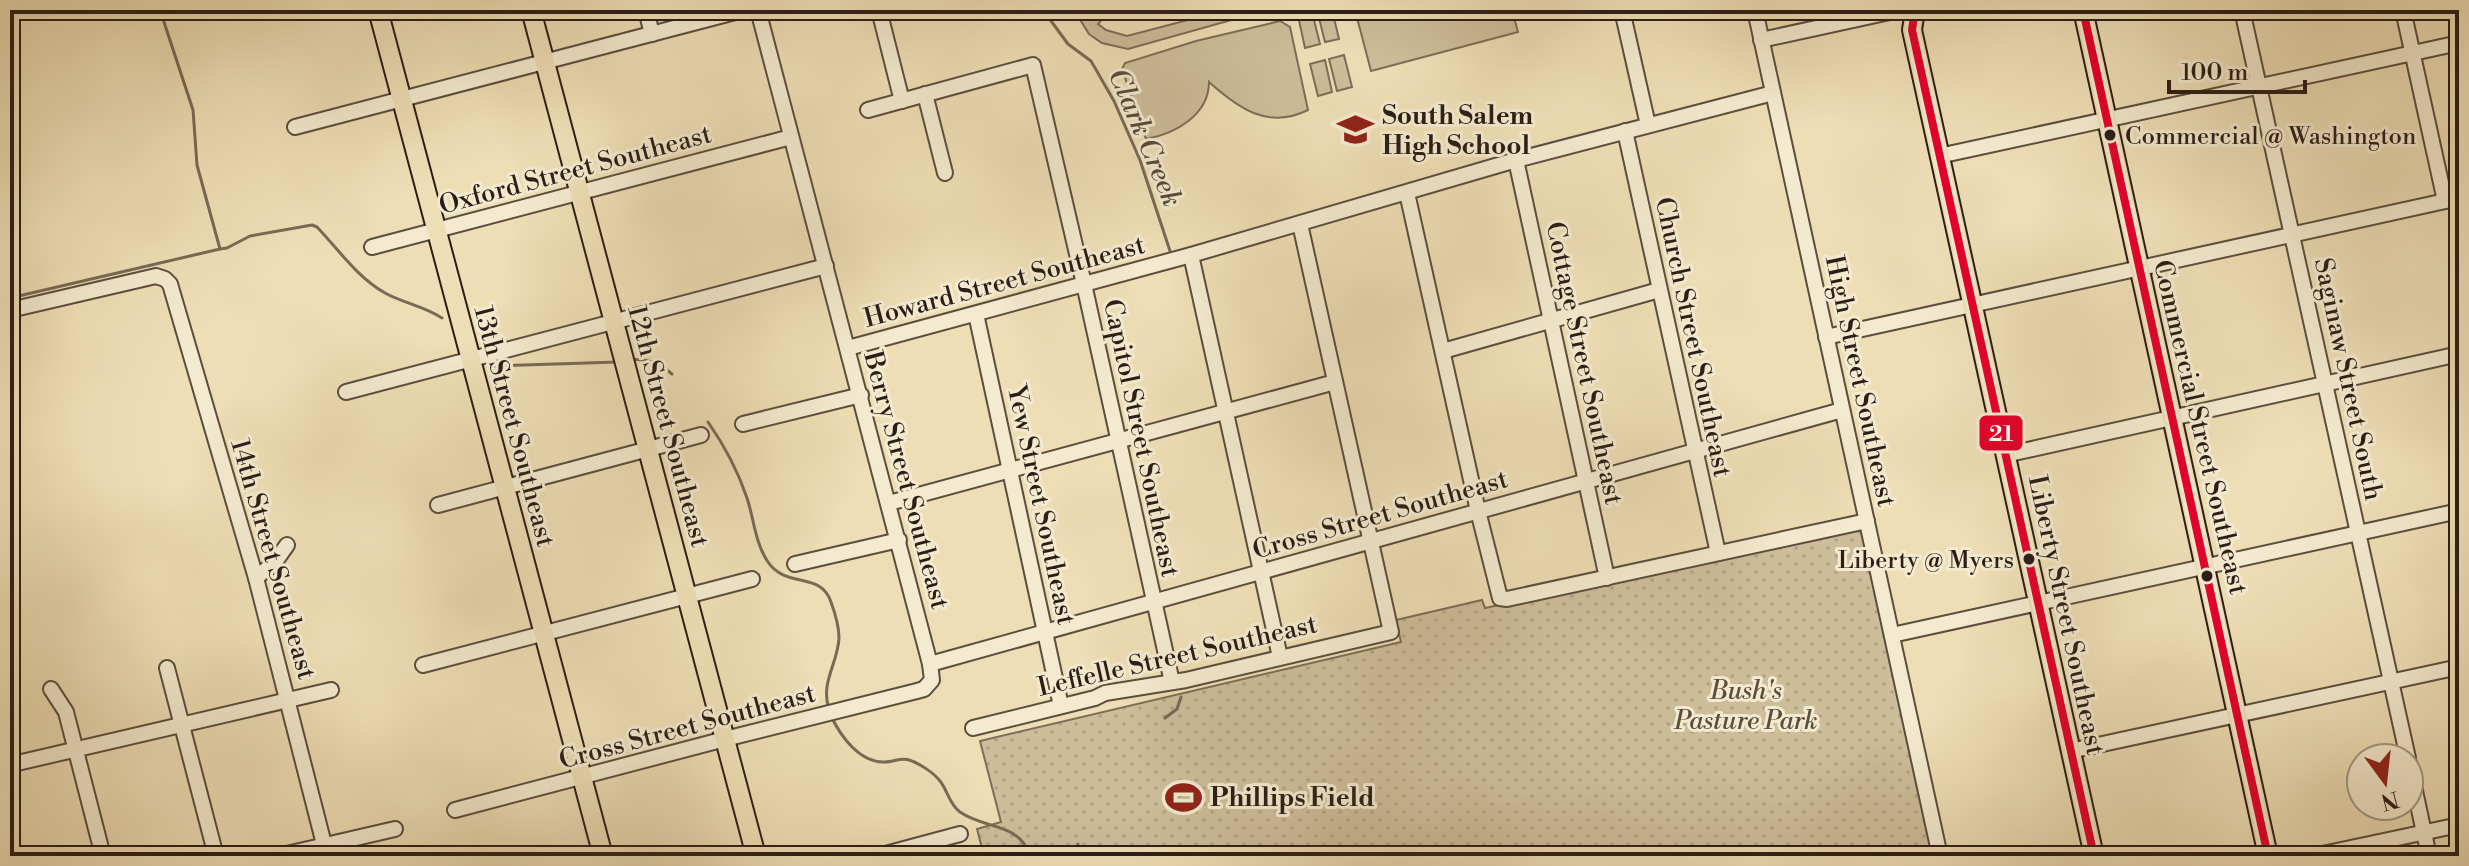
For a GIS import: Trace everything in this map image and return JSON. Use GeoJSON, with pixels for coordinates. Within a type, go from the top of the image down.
{"type":"FeatureCollection","features":[{"type":"Feature","properties":{"kind":"main road","name":"13th Street Southeast"},"geometry":{"type":"LineString","coordinates":[[378,10],[603,856]]}},
{"type":"Feature","properties":{"kind":"main road","name":"12th Street Southeast"},"geometry":{"type":"LineString","coordinates":[[531,10],[756,856]]}},
{"type":"Feature","properties":{"kind":"main road","name":"Liberty Street Southeast"},"geometry":{"type":"LineString","coordinates":[[1915,10],[1912,30],[2094,856]]}},
{"type":"Feature","properties":{"kind":"main road","name":"Commercial Street Southeast"},"geometry":{"type":"LineString","coordinates":[[2083,10],[2268,856]]}},
{"type":"Feature","properties":{"kind":"street"},"geometry":{"type":"LineString","coordinates":[[646,10],[652,34]]}},
{"type":"Feature","properties":{"kind":"street"},"geometry":{"type":"LineString","coordinates":[[295,127],[743,10]]}},
{"type":"Feature","properties":{"kind":"street","name":"Berry Street Southeast"},"geometry":{"type":"LineString","coordinates":[[758,10],[899,540],[930,664],[930,685]]}},
{"type":"Feature","properties":{"kind":"street"},"geometry":{"type":"LineString","coordinates":[[879,10],[902,101]]}},
{"type":"Feature","properties":{"kind":"street"},"geometry":{"type":"LineString","coordinates":[[1622,10],[1648,125]]}},
{"type":"Feature","properties":{"kind":"street","name":"High Street Southeast"},"geometry":{"type":"LineString","coordinates":[[1755,10],[1940,856]]}},
{"type":"Feature","properties":{"kind":"street"},"geometry":{"type":"LineString","coordinates":[[1761,40],[1868,13],[1899,10]]}},
{"type":"Feature","properties":{"kind":"street","name":"Saginaw Street South"},"geometry":{"type":"LineString","coordinates":[[2242,10],[2404,742]]}},
{"type":"Feature","properties":{"kind":"street"},"geometry":{"type":"LineString","coordinates":[[1826,337],[2452,199],[2403,10]]}},
{"type":"Feature","properties":{"kind":"street"},"geometry":{"type":"LineString","coordinates":[[1939,156],[2459,43]]}},
{"type":"Feature","properties":{"kind":"street","name":"Capitol Street Southeast"},"geometry":{"type":"LineString","coordinates":[[925,94],[1033,65],[1172,682]]}},
{"type":"Feature","properties":{"kind":"street","name":"Howard Street Southeast"},"geometry":{"type":"LineString","coordinates":[[848,348],[1191,255],[1516,160],[1773,93]]}},
{"type":"Feature","properties":{"kind":"street"},"geometry":{"type":"LineString","coordinates":[[868,110],[925,94],[945,173]]}},
{"type":"Feature","properties":{"kind":"street","name":"Church Street Southeast"},"geometry":{"type":"LineString","coordinates":[[1625,131],[1718,553]]}},
{"type":"Feature","properties":{"kind":"street","name":"Oxford Street Southeast"},"geometry":{"type":"LineString","coordinates":[[372,247],[791,137]]}},
{"type":"Feature","properties":{"kind":"street","name":"Cottage Street Southeast"},"geometry":{"type":"LineString","coordinates":[[1516,160],[1607,578]]}},
{"type":"Feature","properties":{"kind":"street"},"geometry":{"type":"LineString","coordinates":[[1407,193],[1500,598],[1507,599],[1867,521]]}},
{"type":"Feature","properties":{"kind":"street"},"geometry":{"type":"LineString","coordinates":[[1300,224],[1369,541]]}},
{"type":"Feature","properties":{"kind":"street"},"geometry":{"type":"LineString","coordinates":[[1191,255],[1280,657]]}},
{"type":"Feature","properties":{"kind":"street"},"geometry":{"type":"LineString","coordinates":[[346,392],[826,266]]}},
{"type":"Feature","properties":{"kind":"street","name":"14th Street Southeast"},"geometry":{"type":"LineString","coordinates":[[10,310],[156,276],[165,279],[174,292],[256,578],[326,851]]}},
{"type":"Feature","properties":{"kind":"street"},"geometry":{"type":"LineString","coordinates":[[1443,351],[1659,290]]}},
{"type":"Feature","properties":{"kind":"street","name":"Yew Street Southeast"},"geometry":{"type":"LineString","coordinates":[[976,314],[1061,706]]}},
{"type":"Feature","properties":{"kind":"street"},"geometry":{"type":"LineString","coordinates":[[2005,455],[2459,354]]}},
{"type":"Feature","properties":{"kind":"street"},"geometry":{"type":"LineString","coordinates":[[889,503],[1335,382]]}},
{"type":"Feature","properties":{"kind":"street"},"geometry":{"type":"LineString","coordinates":[[743,424],[861,395]]}},
{"type":"Feature","properties":{"kind":"street","name":"Cross Street Southeast"},"geometry":{"type":"LineString","coordinates":[[930,664],[1842,410]]}},
{"type":"Feature","properties":{"kind":"street"},"geometry":{"type":"LineString","coordinates":[[438,505],[701,435]]}},
{"type":"Feature","properties":{"kind":"street"},"geometry":{"type":"LineString","coordinates":[[1892,635],[2459,511]]}},
{"type":"Feature","properties":{"kind":"street"},"geometry":{"type":"LineString","coordinates":[[795,564],[899,540]]}},
{"type":"Feature","properties":{"kind":"street","name":"Leffelle Street Southeast"},"geometry":{"type":"LineString","coordinates":[[973,728],[1105,693],[1172,682],[1391,632],[1369,541]]}},
{"type":"Feature","properties":{"kind":"street"},"geometry":{"type":"LineString","coordinates":[[256,578],[275,562],[287,545]]}},
{"type":"Feature","properties":{"kind":"street"},"geometry":{"type":"LineString","coordinates":[[423,665],[752,579]]}},
{"type":"Feature","properties":{"kind":"street"},"geometry":{"type":"LineString","coordinates":[[2070,751],[2459,667]]}},
{"type":"Feature","properties":{"kind":"street"},"geometry":{"type":"LineString","coordinates":[[167,668],[216,856]]}},
{"type":"Feature","properties":{"kind":"street","name":"Cross Street Southeast"},"geometry":{"type":"LineString","coordinates":[[455,810],[930,685]]}},
{"type":"Feature","properties":{"kind":"street"},"geometry":{"type":"LineString","coordinates":[[51,689],[66,712],[103,856]]}},
{"type":"Feature","properties":{"kind":"street"},"geometry":{"type":"LineString","coordinates":[[13,764],[331,690]]}},
{"type":"Feature","properties":{"kind":"street","name":"Saginaw Street South"},"geometry":{"type":"LineString","coordinates":[[2422,822],[2429,856]]}},
{"type":"Feature","properties":{"kind":"street"},"geometry":{"type":"LineString","coordinates":[[2313,856],[2459,825]]}},
{"type":"Feature","properties":{"kind":"street"},"geometry":{"type":"LineString","coordinates":[[278,856],[326,851],[395,829]]}},
{"type":"Feature","properties":{"kind":"street"},"geometry":{"type":"LineString","coordinates":[[878,856],[960,834]]}},
{"type":"Feature","properties":{"kind":"green space"},"geometry":{"type":"Polygon","coordinates":[[[1074,10],[1110,10],[1098,24],[1106,30],[1127,36],[1226,10],[1267,10],[1128,49],[1102,43],[1089,34],[1074,10]]]}},
{"type":"Feature","properties":{"kind":"green space"},"geometry":{"type":"Polygon","coordinates":[[[1317,10],[1332,10],[1339,39],[1325,42],[1317,10]]]}},
{"type":"Feature","properties":{"kind":"green space"},"geometry":{"type":"Polygon","coordinates":[[[1355,10],[1512,10],[1518,32],[1371,71],[1355,10]]]}},
{"type":"Feature","properties":{"kind":"green space"},"geometry":{"type":"Polygon","coordinates":[[[1312,12],[1320,44],[1305,48],[1298,16],[1312,12]]]}},
{"type":"Feature","properties":{"kind":"green space"},"geometry":{"type":"Polygon","coordinates":[[[1280,21],[1290,27],[1308,110],[1293,116],[1267,117],[1243,108],[1209,82],[1207,94],[1197,113],[1168,133],[1146,139],[1122,69],[1125,63],[1196,41],[1280,21]]]}},
{"type":"Feature","properties":{"kind":"green space"},"geometry":{"type":"Polygon","coordinates":[[[1344,55],[1352,87],[1337,91],[1329,59],[1344,55]]]}},
{"type":"Feature","properties":{"kind":"green space"},"geometry":{"type":"Polygon","coordinates":[[[1325,60],[1332,92],[1318,96],[1310,64],[1325,60]]]}},
{"type":"Feature","properties":{"kind":"green space","name":"Bush's Pasture Park"},"geometry":{"type":"Polygon","coordinates":[[[1852,528],[1862,530],[1935,856],[984,856],[977,829],[1001,822],[980,741],[1401,642],[1396,620],[1482,600],[1485,608],[1852,528]]]}},
{"type":"Feature","properties":{"kind":"waterway"},"geometry":{"type":"LineString","coordinates":[[160,10],[193,110],[197,165],[220,249],[250,236],[312,225],[375,286],[442,318]]}},
{"type":"Feature","properties":{"kind":"waterway","name":"Clark Creek"},"geometry":{"type":"LineString","coordinates":[[1043,10],[1068,44],[1091,61],[1114,101],[1140,160],[1170,251]]}},
{"type":"Feature","properties":{"kind":"waterway"},"geometry":{"type":"LineString","coordinates":[[10,298],[220,249]]}},
{"type":"Feature","properties":{"kind":"waterway"},"geometry":{"type":"LineString","coordinates":[[630,360],[652,362],[672,374]]}},
{"type":"Feature","properties":{"kind":"waterway"},"geometry":{"type":"LineString","coordinates":[[490,366],[618,362]]}},
{"type":"Feature","properties":{"kind":"waterway"},"geometry":{"type":"LineString","coordinates":[[708,422],[739,478],[757,539],[768,562],[784,575],[819,586],[831,602],[839,638],[828,682],[829,709]]}},
{"type":"Feature","properties":{"kind":"waterway","name":"Clark Creek"},"geometry":{"type":"LineString","coordinates":[[1165,718],[1177,709],[1181,697]]}},
{"type":"Feature","properties":{"kind":"waterway"},"geometry":{"type":"LineString","coordinates":[[831,716],[846,740],[867,758],[885,762],[906,759],[922,766],[940,781],[960,812],[1018,837],[1030,856]]}},
{"type":"Feature","properties":{"kind":"waterway","name":"Clark Creek"},"geometry":{"type":"LineString","coordinates":[[1071,856],[1078,844]]}},
{"type":"Feature","properties":{"kind":"transit line","name":"21"},"geometry":{"type":"LineString","coordinates":[[1915,10],[1912,30],[2094,856]]}},
{"type":"Feature","properties":{"kind":"transit line","name":"21"},"geometry":{"type":"LineString","coordinates":[[2083,10],[2268,856]]}},
{"type":"Feature","properties":{"kind":"place","name":"South Salem High School"},"geometry":{"type":"Point","coordinates":[1356,130]}},
{"type":"Feature","properties":{"kind":"place","name":"Commercial @ Washington"},"geometry":{"type":"Point","coordinates":[2110,135]}},
{"type":"Feature","properties":{"kind":"place","name":"Liberty @ Myers"},"geometry":{"type":"Point","coordinates":[2029,559]}},
{"type":"Feature","properties":{"kind":"place","name":"Phillips Field"},"geometry":{"type":"Point","coordinates":[1184,797]}}]}
